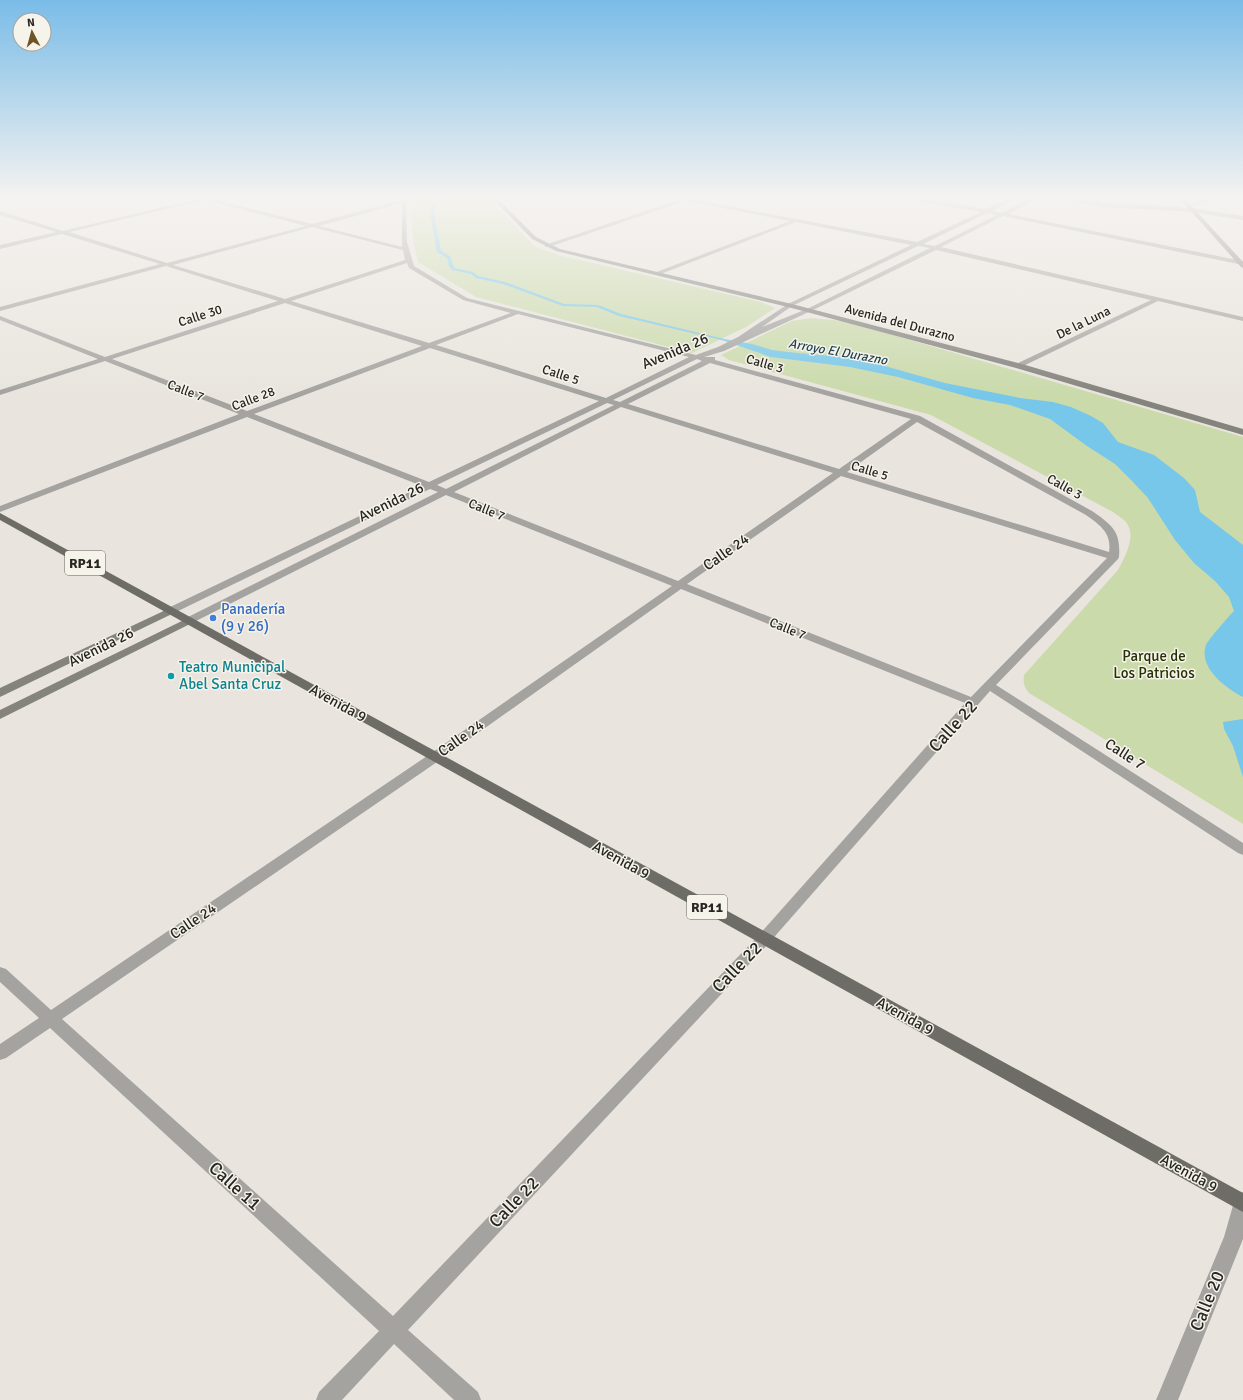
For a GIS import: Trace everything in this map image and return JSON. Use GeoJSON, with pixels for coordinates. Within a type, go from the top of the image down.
{"type":"FeatureCollection","features":[{"type":"Feature","properties":{"kind":"main road","name":"Avenida del Durazno"},"geometry":{"type":"LineString","coordinates":[[617,264],[790,305],[1019,366],[1243,432]]}},
{"type":"Feature","properties":{"kind":"main road","name":"Avenida 9"},"geometry":{"type":"LineString","coordinates":[[0,516],[434,757],[1243,1202]]}},
{"type":"Feature","properties":{"kind":"main road","name":"Avenida 26"},"geometry":{"type":"LineString","coordinates":[[0,693],[170,611]]}},
{"type":"Feature","properties":{"kind":"main road","name":"Avenida 26"},"geometry":{"type":"LineString","coordinates":[[0,715],[188,621]]}},
{"type":"Feature","properties":{"kind":"street"},"geometry":{"type":"LineString","coordinates":[[0,309],[166,264]]}},
{"type":"Feature","properties":{"kind":"street","name":"Calle 5"},"geometry":{"type":"LineString","coordinates":[[168,264],[838,473],[1114,557]]}},
{"type":"Feature","properties":{"kind":"street","name":"Calle 30"},"geometry":{"type":"LineString","coordinates":[[0,393],[104,358],[397,264]]}},
{"type":"Feature","properties":{"kind":"street","name":"Calle 3"},"geometry":{"type":"LineString","coordinates":[[410,264],[411,267],[465,299],[696,357],[917,418],[1070,501],[1103,523],[1110,530],[1116,542],[1114,557]]}},
{"type":"Feature","properties":{"kind":"street"},"geometry":{"type":"LineString","coordinates":[[656,274],[681,264]]}},
{"type":"Feature","properties":{"kind":"street"},"geometry":{"type":"LineString","coordinates":[[741,339],[790,305],[875,264]]}},
{"type":"Feature","properties":{"kind":"street"},"geometry":{"type":"LineString","coordinates":[[721,349],[809,310],[903,264]]}},
{"type":"Feature","properties":{"kind":"street"},"geometry":{"type":"LineString","coordinates":[[1008,264],[1243,319]]}},
{"type":"Feature","properties":{"kind":"street","name":"De la Luna"},"geometry":{"type":"LineString","coordinates":[[1019,366],[1158,299]]}},
{"type":"Feature","properties":{"kind":"street","name":"Calle 28"},"geometry":{"type":"LineString","coordinates":[[0,509],[516,313]]}},
{"type":"Feature","properties":{"kind":"street","name":"Calle 7"},"geometry":{"type":"LineString","coordinates":[[0,318],[446,492],[973,702]]}},
{"type":"Feature","properties":{"kind":"street","name":"Avenida 26"},"geometry":{"type":"LineString","coordinates":[[170,611],[696,357],[721,349]]}},
{"type":"Feature","properties":{"kind":"street","name":"Avenida 26"},"geometry":{"type":"LineString","coordinates":[[188,621],[711,361],[721,349]]}},
{"type":"Feature","properties":{"kind":"street","name":"Calle 24"},"geometry":{"type":"LineString","coordinates":[[0,1053],[434,757],[917,418]]}},
{"type":"Feature","properties":{"kind":"street","name":"Calle 22"},"geometry":{"type":"LineString","coordinates":[[326,1400],[764,939],[973,702],[1114,557]]}},
{"type":"Feature","properties":{"kind":"street","name":"Calle 7"},"geometry":{"type":"LineString","coordinates":[[989,685],[1243,850]]}},
{"type":"Feature","properties":{"kind":"street","name":"Calle 11"},"geometry":{"type":"LineString","coordinates":[[0,973],[470,1400]]}},
{"type":"Feature","properties":{"kind":"street","name":"Calle 20"},"geometry":{"type":"LineString","coordinates":[[1167,1400],[1234,1237],[1243,1202]]}},
{"type":"Feature","properties":{"kind":"green space"},"geometry":{"type":"Polygon","coordinates":[[[422,264],[598,264],[761,302],[775,308],[746,327],[692,353],[476,297],[422,264]]]}},
{"type":"Feature","properties":{"kind":"green space","name":"Parque de Los Patricios"},"geometry":{"type":"Polygon","coordinates":[[[811,318],[843,321],[862,326],[1243,437],[1243,824],[1029,693],[1025,687],[1024,675],[1118,570],[1127,553],[1130,540],[1129,528],[1126,522],[1113,512],[931,415],[729,360],[721,355],[792,321],[811,318]]]}},
{"type":"Feature","properties":{"kind":"water"},"geometry":{"type":"Polygon","coordinates":[[[713,337],[752,344],[772,350],[867,361],[945,383],[1020,398],[1053,402],[1071,407],[1091,416],[1103,423],[1118,442],[1154,455],[1184,478],[1195,490],[1200,512],[1243,545],[1243,697],[1222,683],[1215,676],[1206,662],[1206,645],[1234,611],[1229,597],[1215,581],[1194,563],[1175,540],[1148,498],[1115,464],[1050,419],[1010,405],[973,398],[898,377],[850,367],[771,357],[713,337]]]}},
{"type":"Feature","properties":{"kind":"water"},"geometry":{"type":"Polygon","coordinates":[[[1243,719],[1243,777],[1233,746],[1224,729],[1223,722],[1243,719]]]}},
{"type":"Feature","properties":{"kind":"waterway","name":"Arroyo El Durazno"},"geometry":{"type":"LineString","coordinates":[[451,264],[453,269],[472,273],[477,277],[504,283],[564,305],[598,306],[620,315],[722,339]]}},
{"type":"Feature","properties":{"kind":"place","name":"Panadería (9 y 26)"},"geometry":{"type":"Point","coordinates":[213,618]}},
{"type":"Feature","properties":{"kind":"place","name":"Teatro Municipal Abel Santa Cruz"},"geometry":{"type":"Point","coordinates":[171,676]}}]}
